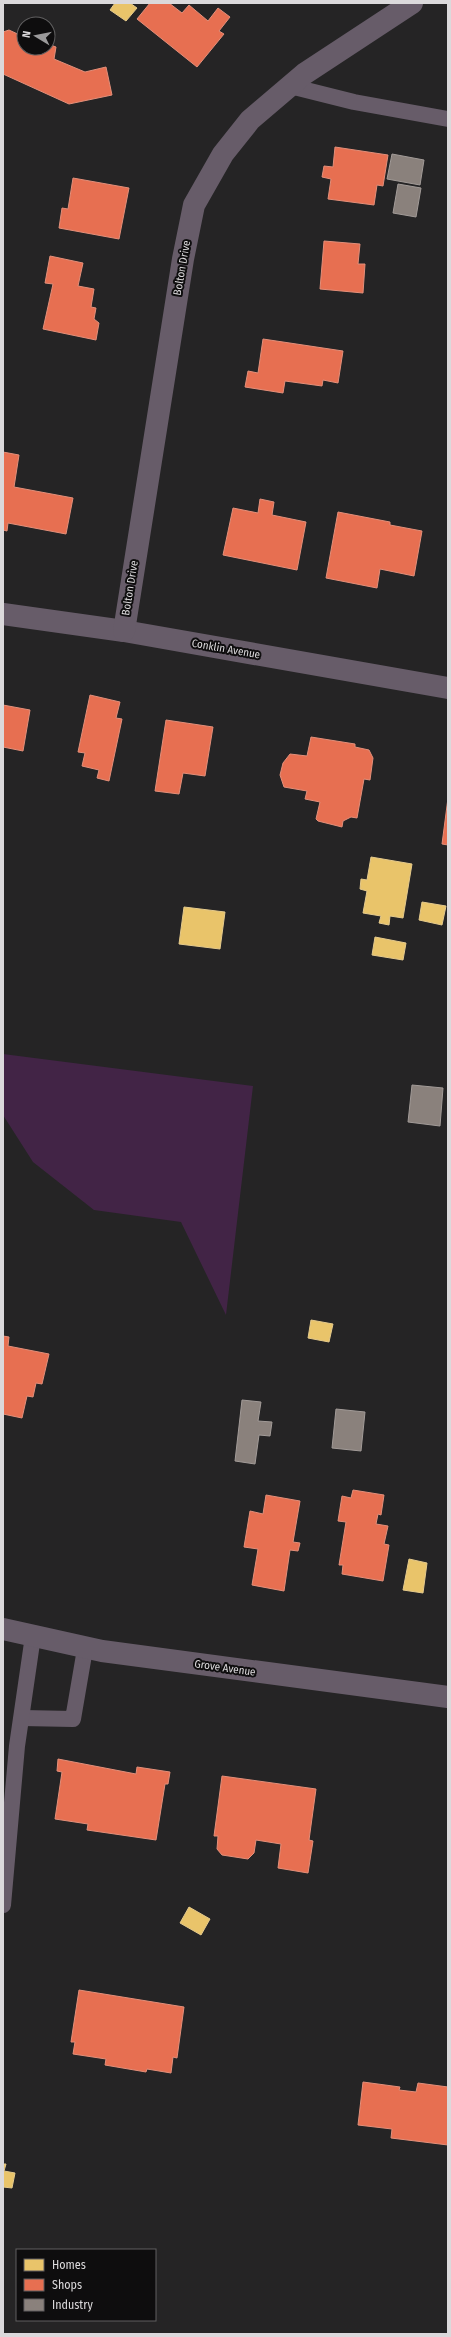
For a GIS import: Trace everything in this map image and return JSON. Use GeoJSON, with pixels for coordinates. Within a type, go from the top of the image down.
{"type":"FeatureCollection","features":[{"type":"Feature","properties":{"kind":"street","name":"Bolton Drive"},"geometry":{"type":"LineString","coordinates":[[124,631],[183,259],[194,205],[223,154],[250,120],[304,74],[412,3]]}},
{"type":"Feature","properties":{"kind":"street","name":"Conklin Avenue"},"geometry":{"type":"LineString","coordinates":[[3,614],[124,631],[448,688]]}},
{"type":"Feature","properties":{"kind":"street","name":"Grove Avenue"},"geometry":{"type":"LineString","coordinates":[[3,1629],[85,1648],[448,1698]]}},
{"type":"Feature","properties":{"kind":"lane"},"geometry":{"type":"LineString","coordinates":[[290,86],[354,102],[448,119]]}},
{"type":"Feature","properties":{"kind":"lane"},"geometry":{"type":"LineString","coordinates":[[3,1906],[22,1718],[33,1636]]}},
{"type":"Feature","properties":{"kind":"lane"},"geometry":{"type":"LineString","coordinates":[[22,1718],[73,1719],[85,1648]]}},
{"type":"Feature","properties":{"kind":"shaded area"},"geometry":{"type":"Polygon","coordinates":[[[3,1054],[253,1086],[226,1315],[181,1222],[94,1210],[33,1162],[3,1115],[3,1054]]]}},
{"type":"Feature","properties":{"kind":"building: Homes"},"geometry":{"type":"Polygon","coordinates":[[[115,3],[130,3],[137,8],[126,21],[110,10],[115,3]]]}},
{"type":"Feature","properties":{"kind":"building: Homes"},"geometry":{"type":"Polygon","coordinates":[[[371,857],[412,864],[403,918],[390,916],[389,925],[379,923],[381,916],[363,913],[367,891],[360,889],[361,879],[367,880],[371,857]]]}},
{"type":"Feature","properties":{"kind":"building: Homes"},"geometry":{"type":"Polygon","coordinates":[[[422,902],[446,906],[442,925],[419,920],[422,902]]]}},
{"type":"Feature","properties":{"kind":"building: Homes"},"geometry":{"type":"Polygon","coordinates":[[[184,907],[225,912],[220,949],[179,944],[184,907]]]}},
{"type":"Feature","properties":{"kind":"building: Homes"},"geometry":{"type":"Polygon","coordinates":[[[375,937],[406,943],[403,960],[372,955],[375,937]]]}},
{"type":"Feature","properties":{"kind":"building: Homes"},"geometry":{"type":"Polygon","coordinates":[[[311,1320],[333,1324],[329,1342],[308,1338],[311,1320]]]}},
{"type":"Feature","properties":{"kind":"building: Homes"},"geometry":{"type":"Polygon","coordinates":[[[409,1559],[427,1563],[423,1593],[403,1590],[409,1559]]]}},
{"type":"Feature","properties":{"kind":"building: Homes"},"geometry":{"type":"Polygon","coordinates":[[[189,1907],[210,1919],[201,1935],[180,1923],[189,1907]]]}},
{"type":"Feature","properties":{"kind":"building: Homes"},"geometry":{"type":"Polygon","coordinates":[[[3,2164],[6,2164],[4,2171],[15,2173],[12,2188],[3,2187],[3,2164]]]}},
{"type":"Feature","properties":{"kind":"building: Shops"},"geometry":{"type":"Polygon","coordinates":[[[150,3],[169,3],[182,13],[189,5],[208,21],[218,8],[230,17],[219,31],[224,34],[197,67],[137,19],[150,3]]]}},
{"type":"Feature","properties":{"kind":"building: Shops"},"geometry":{"type":"Polygon","coordinates":[[[9,30],[16,33],[16,56],[54,56],[54,59],[85,72],[106,67],[112,95],[69,104],[3,74],[3,32],[9,30]]]}},
{"type":"Feature","properties":{"kind":"building: Shops"},"geometry":{"type":"Polygon","coordinates":[[[335,147],[388,155],[383,186],[377,185],[374,205],[328,199],[331,179],[322,177],[324,166],[333,167],[335,147]]]}},
{"type":"Feature","properties":{"kind":"building: Shops"},"geometry":{"type":"Polygon","coordinates":[[[73,178],[129,188],[119,239],[59,228],[62,208],[68,209],[73,178]]]}},
{"type":"Feature","properties":{"kind":"building: Shops"},"geometry":{"type":"Polygon","coordinates":[[[324,241],[360,244],[358,264],[365,264],[363,293],[320,289],[324,241]]]}},
{"type":"Feature","properties":{"kind":"building: Shops"},"geometry":{"type":"Polygon","coordinates":[[[50,256],[83,263],[78,286],[94,289],[91,307],[96,308],[94,319],[99,323],[96,340],[43,329],[53,284],[45,283],[50,256]]]}},
{"type":"Feature","properties":{"kind":"building: Shops"},"geometry":{"type":"Polygon","coordinates":[[[263,339],[343,351],[338,383],[323,380],[322,386],[285,381],[283,393],[245,387],[248,371],[258,373],[263,339]]]}},
{"type":"Feature","properties":{"kind":"building: Shops"},"geometry":{"type":"Polygon","coordinates":[[[3,452],[19,455],[14,487],[73,498],[66,534],[8,523],[7,531],[3,530],[3,452]]]}},
{"type":"Feature","properties":{"kind":"building: Shops"},"geometry":{"type":"Polygon","coordinates":[[[260,499],[274,502],[272,515],[306,522],[297,570],[223,555],[233,508],[258,513],[260,499]]]}},
{"type":"Feature","properties":{"kind":"building: Shops"},"geometry":{"type":"Polygon","coordinates":[[[338,512],[390,522],[390,525],[422,531],[414,576],[380,569],[377,588],[326,578],[338,512]]]}},
{"type":"Feature","properties":{"kind":"building: Shops"},"geometry":{"type":"Polygon","coordinates":[[[90,695],[120,702],[116,718],[122,719],[109,781],[97,778],[99,770],[82,766],[85,753],[78,752],[90,695]]]}},
{"type":"Feature","properties":{"kind":"building: Shops"},"geometry":{"type":"Polygon","coordinates":[[[3,705],[30,710],[23,751],[3,747],[3,705]]]}},
{"type":"Feature","properties":{"kind":"building: Shops"},"geometry":{"type":"Polygon","coordinates":[[[166,720],[213,727],[205,776],[183,773],[179,794],[155,791],[166,720]]]}},
{"type":"Feature","properties":{"kind":"building: Shops"},"geometry":{"type":"Polygon","coordinates":[[[311,737],[355,744],[355,747],[369,750],[373,758],[370,780],[364,779],[357,818],[351,817],[343,821],[342,827],[318,821],[316,819],[320,802],[305,799],[307,791],[284,787],[280,775],[283,763],[290,754],[307,756],[311,737]]]}},
{"type":"Feature","properties":{"kind":"building: Shops"},"geometry":{"type":"Polygon","coordinates":[[[448,798],[448,845],[442,844],[448,798]]]}},
{"type":"Feature","properties":{"kind":"building: Shops"},"geometry":{"type":"Polygon","coordinates":[[[3,1336],[9,1337],[8,1346],[49,1354],[42,1384],[36,1383],[33,1397],[27,1396],[22,1418],[3,1414],[3,1336]]]}},
{"type":"Feature","properties":{"kind":"building: Shops"},"geometry":{"type":"Polygon","coordinates":[[[353,1490],[384,1495],[381,1515],[378,1514],[376,1524],[388,1526],[384,1544],[389,1545],[383,1581],[342,1574],[343,1565],[339,1565],[346,1522],[338,1521],[342,1496],[351,1498],[353,1490]]]}},
{"type":"Feature","properties":{"kind":"building: Shops"},"geometry":{"type":"Polygon","coordinates":[[[266,1495],[300,1501],[293,1542],[300,1543],[298,1551],[290,1550],[284,1591],[252,1585],[258,1549],[244,1547],[250,1511],[263,1514],[266,1495]]]}},
{"type":"Feature","properties":{"kind":"building: Shops"},"geometry":{"type":"Polygon","coordinates":[[[58,1759],[136,1774],[137,1767],[170,1772],[168,1784],[165,1784],[156,1840],[87,1830],[88,1824],[55,1819],[62,1772],[57,1771],[58,1759]]]}},
{"type":"Feature","properties":{"kind":"building: Shops"},"geometry":{"type":"Polygon","coordinates":[[[222,1776],[316,1789],[309,1840],[313,1841],[308,1873],[278,1868],[281,1844],[256,1840],[254,1853],[248,1859],[222,1855],[217,1849],[218,1836],[214,1836],[222,1776]]]}},
{"type":"Feature","properties":{"kind":"building: Shops"},"geometry":{"type":"Polygon","coordinates":[[[79,1990],[184,2007],[177,2058],[173,2057],[171,2073],[147,2069],[146,2072],[105,2065],[106,2059],[73,2054],[75,2042],[71,2042],[79,1990]]]}},
{"type":"Feature","properties":{"kind":"building: Shops"},"geometry":{"type":"Polygon","coordinates":[[[363,2082],[400,2087],[399,2090],[416,2092],[418,2083],[448,2087],[448,2145],[391,2138],[392,2129],[358,2125],[363,2082]]]}},
{"type":"Feature","properties":{"kind":"building: Industry"},"geometry":{"type":"Polygon","coordinates":[[[392,154],[424,160],[420,185],[387,179],[392,154]]]}},
{"type":"Feature","properties":{"kind":"building: Industry"},"geometry":{"type":"Polygon","coordinates":[[[398,184],[421,188],[416,217],[393,213],[398,184]]]}},
{"type":"Feature","properties":{"kind":"building: Industry"},"geometry":{"type":"Polygon","coordinates":[[[412,1085],[443,1088],[440,1126],[408,1122],[412,1085]]]}},
{"type":"Feature","properties":{"kind":"building: Industry"},"geometry":{"type":"Polygon","coordinates":[[[242,1400],[261,1402],[258,1421],[272,1422],[270,1436],[259,1435],[255,1464],[235,1461],[242,1400]]]}},
{"type":"Feature","properties":{"kind":"building: Industry"},"geometry":{"type":"Polygon","coordinates":[[[336,1409],[365,1412],[361,1451],[332,1448],[336,1409]]]}}]}
